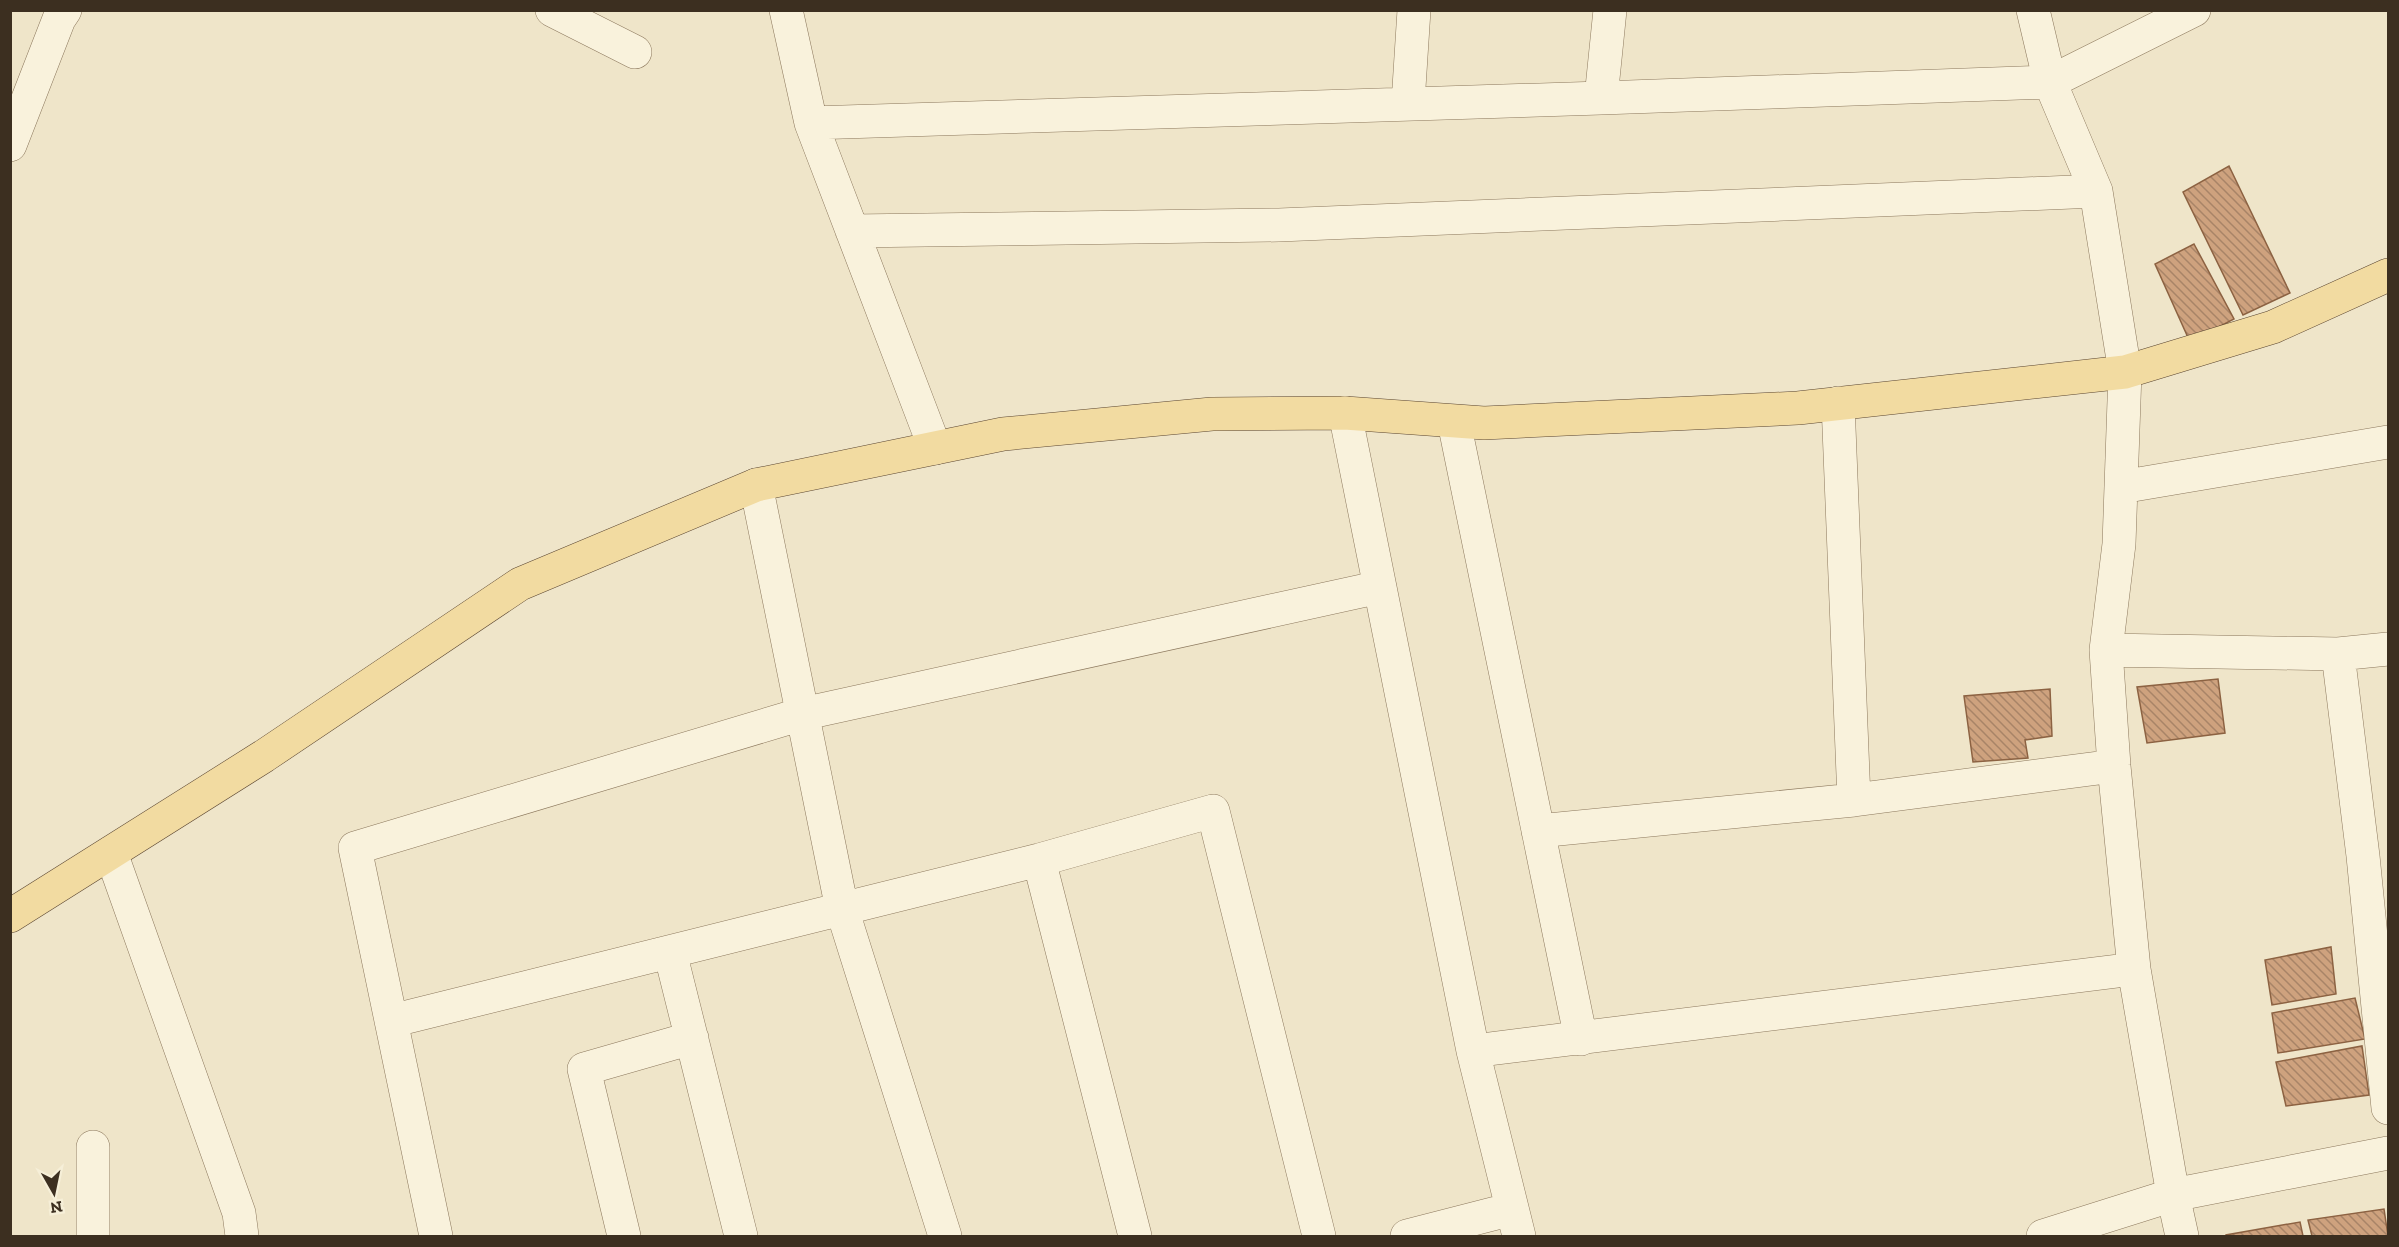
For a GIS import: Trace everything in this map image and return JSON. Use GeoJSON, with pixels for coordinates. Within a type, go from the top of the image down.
{"type":"FeatureCollection","features":[{"type":"Feature","properties":{"kind":"main road"},"geometry":{"type":"LineString","coordinates":[[10,916],[264,756],[520,584],[756,485],[1003,434],[1212,414],[1345,413],[1485,423],[1798,408],[2125,372],[2273,327],[2388,275]]}},
{"type":"Feature","properties":{"kind":"street"},"geometry":{"type":"LineString","coordinates":[[552,10],[635,52]]}},
{"type":"Feature","properties":{"kind":"street"},"geometry":{"type":"LineString","coordinates":[[786,10],[811,123],[935,448]]}},
{"type":"Feature","properties":{"kind":"street"},"geometry":{"type":"LineString","coordinates":[[1408,103],[1414,10]]}},
{"type":"Feature","properties":{"kind":"street"},"geometry":{"type":"LineString","coordinates":[[1601,98],[1610,10]]}},
{"type":"Feature","properties":{"kind":"street"},"geometry":{"type":"LineString","coordinates":[[2033,10],[2050,82],[2096,191],[2125,372],[2119,544],[2106,650],[2114,766],[2134,969],[2182,1236]]}},
{"type":"Feature","properties":{"kind":"street"},"geometry":{"type":"LineString","coordinates":[[811,123],[2050,82],[2194,10]]}},
{"type":"Feature","properties":{"kind":"street"},"geometry":{"type":"LineString","coordinates":[[10,145],[56,13]]}},
{"type":"Feature","properties":{"kind":"street"},"geometry":{"type":"LineString","coordinates":[[852,231],[1280,225],[2096,191]]}},
{"type":"Feature","properties":{"kind":"street"},"geometry":{"type":"LineString","coordinates":[[1838,403],[1854,800]]}},
{"type":"Feature","properties":{"kind":"street"},"geometry":{"type":"LineString","coordinates":[[1345,413],[1473,1051],[1515,1222],[1407,1236]]}},
{"type":"Feature","properties":{"kind":"street"},"geometry":{"type":"LineString","coordinates":[[1454,422],[1581,1039]]}},
{"type":"Feature","properties":{"kind":"street"},"geometry":{"type":"LineString","coordinates":[[2121,487],[2388,442]]}},
{"type":"Feature","properties":{"kind":"street"},"geometry":{"type":"LineString","coordinates":[[756,485],[842,909],[945,1236]]}},
{"type":"Feature","properties":{"kind":"street"},"geometry":{"type":"LineString","coordinates":[[436,1236],[355,848],[802,714],[1380,587]]}},
{"type":"Feature","properties":{"kind":"street"},"geometry":{"type":"LineString","coordinates":[[2106,650],[2338,654],[2388,649]]}},
{"type":"Feature","properties":{"kind":"street"},"geometry":{"type":"LineString","coordinates":[[2338,654],[2376,855],[2388,1108]]}},
{"type":"Feature","properties":{"kind":"street"},"geometry":{"type":"LineString","coordinates":[[1538,831],[1854,800],[2114,766]]}},
{"type":"Feature","properties":{"kind":"street"},"geometry":{"type":"LineString","coordinates":[[391,1021],[1040,860],[1213,811],[1319,1236]]}},
{"type":"Feature","properties":{"kind":"street"},"geometry":{"type":"LineString","coordinates":[[111,853],[239,1213],[242,1236]]}},
{"type":"Feature","properties":{"kind":"street"},"geometry":{"type":"LineString","coordinates":[[1040,860],[1135,1236]]}},
{"type":"Feature","properties":{"kind":"street"},"geometry":{"type":"LineString","coordinates":[[670,951],[741,1236]]}},
{"type":"Feature","properties":{"kind":"street"},"geometry":{"type":"LineString","coordinates":[[1473,1051],[2134,969]]}},
{"type":"Feature","properties":{"kind":"street"},"geometry":{"type":"LineString","coordinates":[[624,1236],[584,1069],[692,1038]]}},
{"type":"Feature","properties":{"kind":"street"},"geometry":{"type":"LineString","coordinates":[[93,1147],[93,1236]]}},
{"type":"Feature","properties":{"kind":"street"},"geometry":{"type":"LineString","coordinates":[[2043,1236],[2173,1195],[2388,1153]]}},
{"type":"Feature","properties":{"kind":"building"},"geometry":{"type":"Polygon","coordinates":[[[2229,166],[2290,293],[2243,315],[2183,192],[2229,166]]]}},
{"type":"Feature","properties":{"kind":"building"},"geometry":{"type":"Polygon","coordinates":[[[2194,244],[2234,319],[2190,342],[2155,264],[2194,244]]]}},
{"type":"Feature","properties":{"kind":"building"},"geometry":{"type":"Polygon","coordinates":[[[2218,679],[2225,733],[2147,743],[2137,687],[2218,679]]]}},
{"type":"Feature","properties":{"kind":"building"},"geometry":{"type":"Polygon","coordinates":[[[2050,689],[2052,736],[2025,740],[2028,758],[1973,762],[1964,696],[2050,689]]]}},
{"type":"Feature","properties":{"kind":"building"},"geometry":{"type":"Polygon","coordinates":[[[2331,947],[2336,994],[2272,1005],[2265,960],[2331,947]]]}},
{"type":"Feature","properties":{"kind":"building"},"geometry":{"type":"Polygon","coordinates":[[[2355,998],[2365,1039],[2278,1053],[2272,1013],[2355,998]]]}},
{"type":"Feature","properties":{"kind":"building"},"geometry":{"type":"Polygon","coordinates":[[[2362,1046],[2369,1095],[2286,1106],[2276,1062],[2362,1046]]]}},
{"type":"Feature","properties":{"kind":"building"},"geometry":{"type":"Polygon","coordinates":[[[2384,1209],[2388,1236],[2312,1236],[2308,1220],[2384,1209]]]}},
{"type":"Feature","properties":{"kind":"building"},"geometry":{"type":"Polygon","coordinates":[[[2300,1222],[2303,1236],[2226,1236],[2226,1235],[2300,1222]]]}}]}
